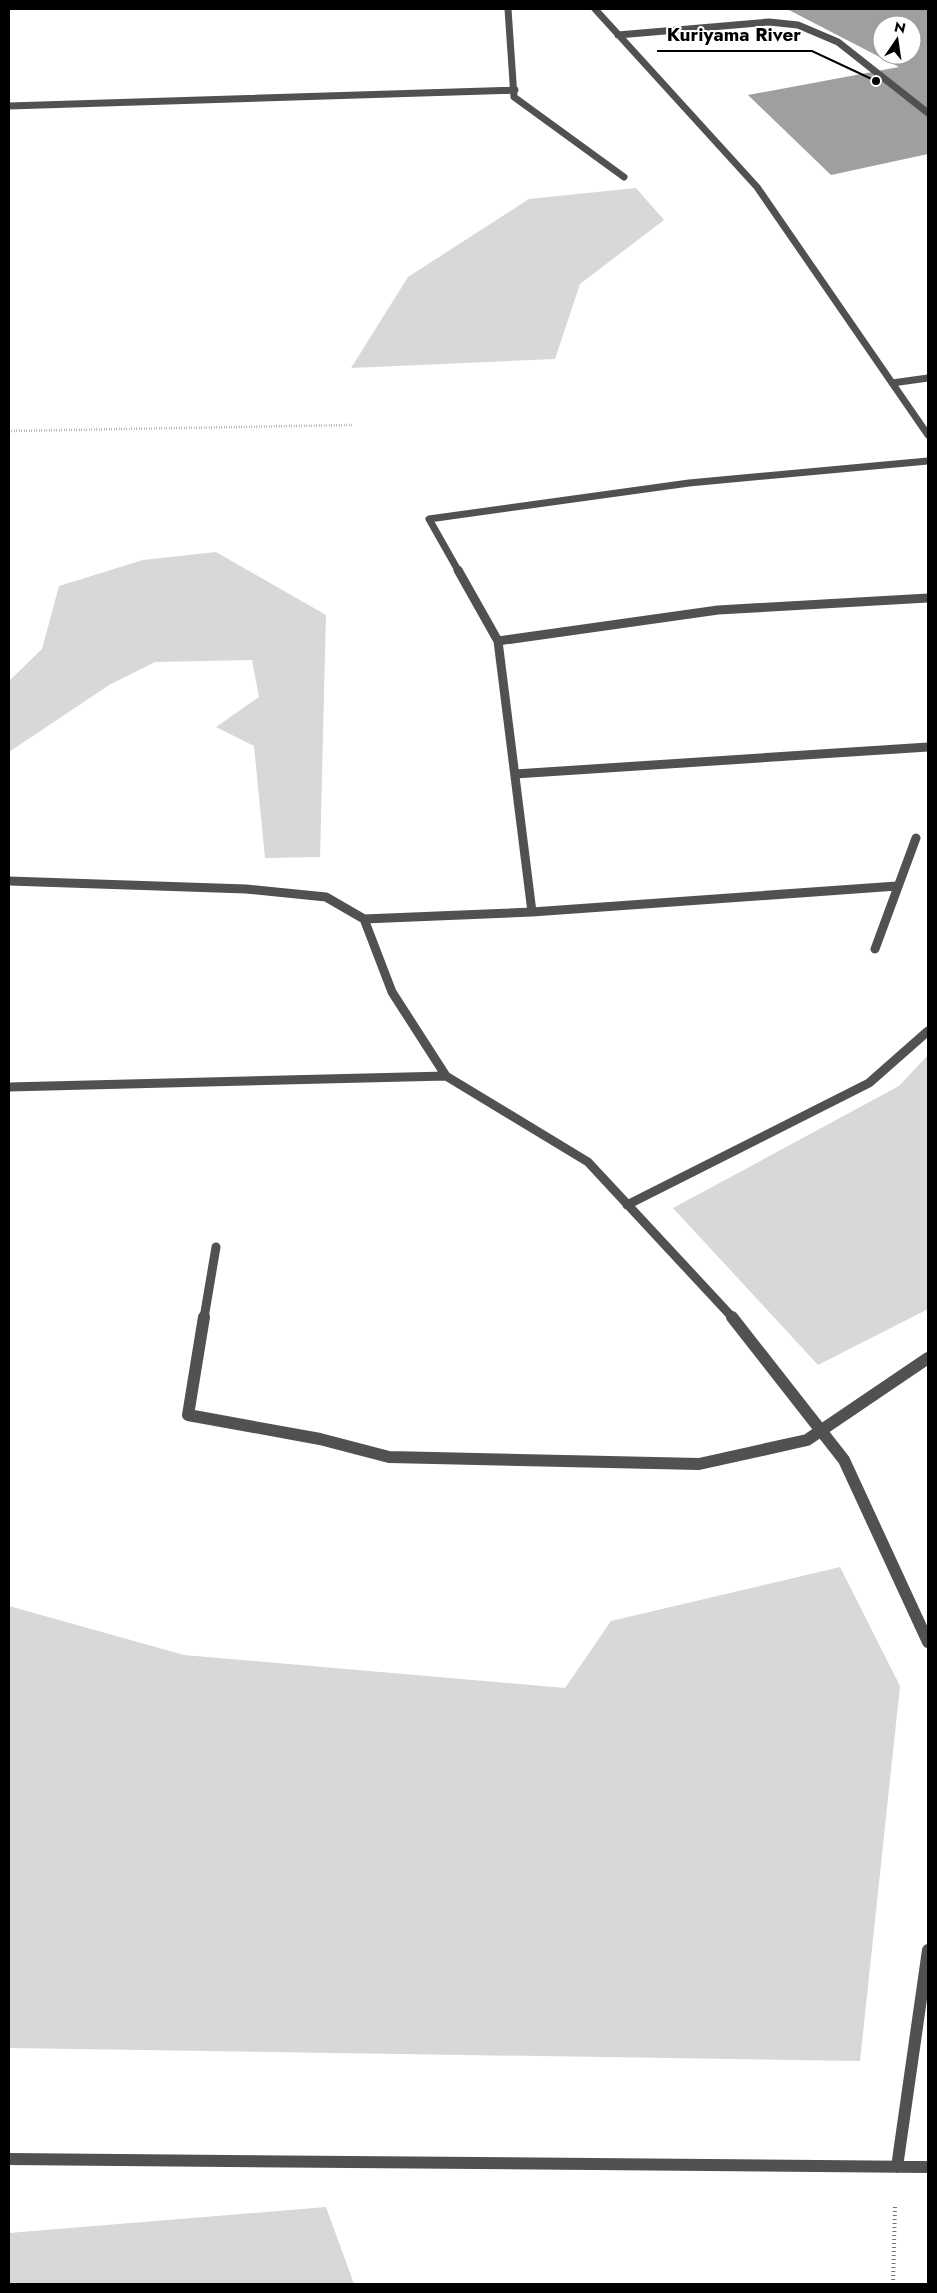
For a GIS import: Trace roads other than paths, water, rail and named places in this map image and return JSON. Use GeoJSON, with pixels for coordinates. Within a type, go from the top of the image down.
{"type":"FeatureCollection","features":[{"type":"Feature","properties":{"kind":"street"},"geometry":{"type":"LineString","coordinates":[[508,9],[514,97],[624,176]]}},
{"type":"Feature","properties":{"kind":"street"},"geometry":{"type":"LineString","coordinates":[[595,9],[757,187],[928,434]]}},
{"type":"Feature","properties":{"kind":"street"},"geometry":{"type":"LineString","coordinates":[[618,35],[769,22],[798,25],[838,42],[928,112]]}},
{"type":"Feature","properties":{"kind":"street"},"geometry":{"type":"LineString","coordinates":[[9,106],[515,90]]}},
{"type":"Feature","properties":{"kind":"street"},"geometry":{"type":"LineString","coordinates":[[892,383],[928,378]]}},
{"type":"Feature","properties":{"kind":"street"},"geometry":{"type":"LineString","coordinates":[[532,912],[498,641],[429,518],[689,483],[928,461]]}},
{"type":"Feature","properties":{"kind":"street"},"geometry":{"type":"LineString","coordinates":[[498,641],[718,610],[928,598]]}},
{"type":"Feature","properties":{"kind":"street"},"geometry":{"type":"LineString","coordinates":[[515,774],[928,747]]}},
{"type":"Feature","properties":{"kind":"street"},"geometry":{"type":"LineString","coordinates":[[875,949],[896,886],[916,838]]}},
{"type":"Feature","properties":{"kind":"street"},"geometry":{"type":"LineString","coordinates":[[9,880],[246,889],[326,897],[364,919],[532,912],[896,886]]}},
{"type":"Feature","properties":{"kind":"street"},"geometry":{"type":"LineString","coordinates":[[364,919],[392,992],[446,1076],[588,1162],[734,1319],[844,1460],[928,1642]]}},
{"type":"Feature","properties":{"kind":"street"},"geometry":{"type":"LineString","coordinates":[[628,1205],[869,1083],[928,1030]]}},
{"type":"Feature","properties":{"kind":"street"},"geometry":{"type":"LineString","coordinates":[[9,1088],[446,1076]]}},
{"type":"Feature","properties":{"kind":"street"},"geometry":{"type":"LineString","coordinates":[[216,1247],[188,1415],[320,1438],[389,1457],[699,1464],[807,1440],[928,1358]]}},
{"type":"Feature","properties":{"kind":"street"},"geometry":{"type":"LineString","coordinates":[[897,2167],[928,1950]]}},
{"type":"Feature","properties":{"kind":"street"},"geometry":{"type":"LineString","coordinates":[[9,2159],[928,2167]]}},
{"type":"Feature","properties":{"kind":"place","name":"Kuriyama River"},"geometry":{"type":"Point","coordinates":[876,81]}}]}
